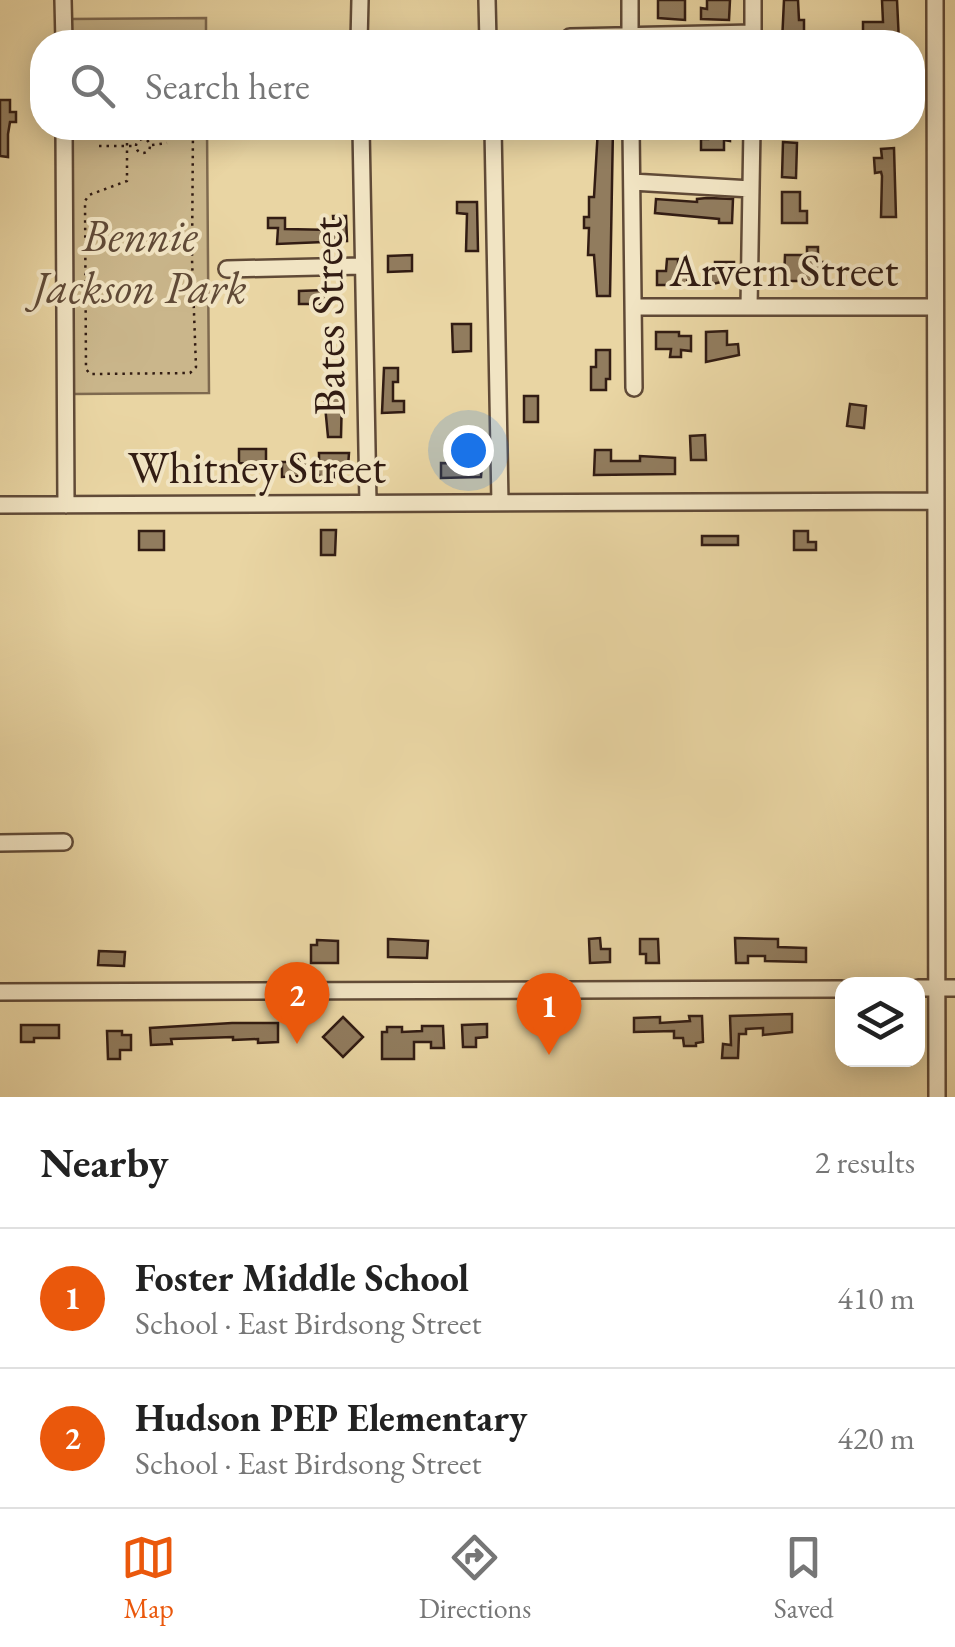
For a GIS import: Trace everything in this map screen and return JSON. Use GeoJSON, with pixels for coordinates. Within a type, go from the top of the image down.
{"type":"FeatureCollection","features":[{"type":"Feature","properties":{"kind":"street"},"geometry":{"type":"LineString","coordinates":[[63,0],[64,30]]}},
{"type":"Feature","properties":{"kind":"street"},"geometry":{"type":"LineString","coordinates":[[359,30],[360,0]]}},
{"type":"Feature","properties":{"kind":"street"},"geometry":{"type":"LineString","coordinates":[[487,0],[488,30]]}},
{"type":"Feature","properties":{"kind":"street"},"geometry":{"type":"LineString","coordinates":[[630,0],[630,30]]}},
{"type":"Feature","properties":{"kind":"street"},"geometry":{"type":"LineString","coordinates":[[752,30],[753,0]]}},
{"type":"Feature","properties":{"kind":"street"},"geometry":{"type":"LineString","coordinates":[[937,1097],[935,5],[955,10]]}},
{"type":"Feature","properties":{"kind":"street"},"geometry":{"type":"LineString","coordinates":[[64,140],[66,505]]}},
{"type":"Feature","properties":{"kind":"street","name":"Bates Street"},"geometry":{"type":"LineString","coordinates":[[361,140],[368,504]]}},
{"type":"Feature","properties":{"kind":"street"},"geometry":{"type":"LineString","coordinates":[[493,140],[500,504]]}},
{"type":"Feature","properties":{"kind":"street"},"geometry":{"type":"LineString","coordinates":[[631,140],[634,388]]}},
{"type":"Feature","properties":{"kind":"street"},"geometry":{"type":"LineString","coordinates":[[749,308],[752,140]]}},
{"type":"Feature","properties":{"kind":"street"},"geometry":{"type":"LineString","coordinates":[[935,154],[955,154]]}},
{"type":"Feature","properties":{"kind":"street"},"geometry":{"type":"LineString","coordinates":[[632,182],[751,189]]}},
{"type":"Feature","properties":{"kind":"street"},"geometry":{"type":"LineString","coordinates":[[228,269],[362,266]]}},
{"type":"Feature","properties":{"kind":"street","name":"Arvern Street"},"geometry":{"type":"LineString","coordinates":[[634,307],[935,307]]}},
{"type":"Feature","properties":{"kind":"street"},"geometry":{"type":"LineString","coordinates":[[935,435],[955,435]]}},
{"type":"Feature","properties":{"kind":"street","name":"Whitney Street"},"geometry":{"type":"LineString","coordinates":[[0,505],[935,500]]}},
{"type":"Feature","properties":{"kind":"street"},"geometry":{"type":"LineString","coordinates":[[935,578],[955,578]]}},
{"type":"Feature","properties":{"kind":"street"},"geometry":{"type":"LineString","coordinates":[[0,843],[64,842]]}},
{"type":"Feature","properties":{"kind":"street"},"geometry":{"type":"LineString","coordinates":[[925,988],[955,988]]}},
{"type":"Feature","properties":{"kind":"street"},"geometry":{"type":"LineString","coordinates":[[0,992],[835,989]]}},
{"type":"Feature","properties":{"kind":"path"},"geometry":{"type":"LineString","coordinates":[[127,140],[127,181],[89,194],[85,200],[86,372],[190,373],[197,363],[192,276],[192,140]]}},
{"type":"Feature","properties":{"kind":"path"},"geometry":{"type":"LineString","coordinates":[[136,146],[141,140]]}},
{"type":"Feature","properties":{"kind":"path"},"geometry":{"type":"LineString","coordinates":[[145,140],[150,145]]}},
{"type":"Feature","properties":{"kind":"path"},"geometry":{"type":"LineString","coordinates":[[99,146],[136,146],[144,153],[150,145],[168,143]]}},
{"type":"Feature","properties":{"kind":"green space"},"geometry":{"type":"Polygon","coordinates":[[[206,18],[206,30],[70,30],[70,19],[206,18]]]}},
{"type":"Feature","properties":{"kind":"green space","name":"Bennie Jackson Park"},"geometry":{"type":"Polygon","coordinates":[[[71,140],[207,140],[209,393],[73,394],[71,140]]]}},
{"type":"Feature","properties":{"kind":"building"},"geometry":{"type":"Polygon","coordinates":[[[658,0],[685,0],[685,20],[658,18],[658,0]]]}},
{"type":"Feature","properties":{"kind":"building"},"geometry":{"type":"Polygon","coordinates":[[[707,0],[730,0],[729,20],[701,19],[701,8],[707,9],[707,0]]]}},
{"type":"Feature","properties":{"kind":"building"},"geometry":{"type":"Polygon","coordinates":[[[784,0],[798,0],[804,30],[783,30],[784,0]]]}},
{"type":"Feature","properties":{"kind":"building"},"geometry":{"type":"Polygon","coordinates":[[[882,0],[897,0],[898,30],[863,30],[863,22],[883,22],[882,0]]]}},
{"type":"Feature","properties":{"kind":"building"},"geometry":{"type":"Polygon","coordinates":[[[0,100],[10,100],[10,112],[16,112],[16,122],[10,122],[8,157],[0,156],[0,100]]]}},
{"type":"Feature","properties":{"kind":"building"},"geometry":{"type":"Polygon","coordinates":[[[597,140],[613,140],[610,296],[597,296],[594,255],[588,255],[589,228],[584,228],[584,217],[589,217],[589,197],[594,197],[597,140]]]}},
{"type":"Feature","properties":{"kind":"building"},"geometry":{"type":"Polygon","coordinates":[[[701,140],[724,140],[724,150],[701,150],[701,140]]]}},
{"type":"Feature","properties":{"kind":"building"},"geometry":{"type":"Polygon","coordinates":[[[783,142],[797,143],[796,178],[782,177],[783,142]]]}},
{"type":"Feature","properties":{"kind":"building"},"geometry":{"type":"Polygon","coordinates":[[[894,148],[896,217],[881,217],[882,176],[881,172],[875,173],[874,158],[882,158],[881,149],[894,148]]]}},
{"type":"Feature","properties":{"kind":"building"},"geometry":{"type":"Polygon","coordinates":[[[782,192],[800,192],[800,211],[807,211],[807,223],[782,223],[782,192]]]}},
{"type":"Feature","properties":{"kind":"building"},"geometry":{"type":"Polygon","coordinates":[[[707,198],[733,199],[732,223],[655,213],[656,199],[697,202],[707,198]]]}},
{"type":"Feature","properties":{"kind":"building"},"geometry":{"type":"Polygon","coordinates":[[[457,202],[477,202],[478,251],[466,251],[467,214],[457,213],[457,202]]]}},
{"type":"Feature","properties":{"kind":"building"},"geometry":{"type":"Polygon","coordinates":[[[333,216],[346,216],[347,241],[277,244],[278,228],[268,228],[268,218],[285,218],[285,229],[334,230],[333,216]]]}},
{"type":"Feature","properties":{"kind":"building"},"geometry":{"type":"Polygon","coordinates":[[[807,247],[818,247],[823,281],[784,281],[785,255],[807,255],[807,247]]]}},
{"type":"Feature","properties":{"kind":"building"},"geometry":{"type":"Polygon","coordinates":[[[412,255],[412,271],[388,272],[388,256],[412,255]]]}},
{"type":"Feature","properties":{"kind":"building"},"geometry":{"type":"Polygon","coordinates":[[[667,259],[678,259],[678,271],[688,271],[687,285],[657,285],[657,271],[666,271],[667,259]]]}},
{"type":"Feature","properties":{"kind":"building"},"geometry":{"type":"Polygon","coordinates":[[[715,262],[734,262],[734,275],[725,275],[725,281],[709,285],[709,268],[715,268],[715,262]]]}},
{"type":"Feature","properties":{"kind":"building"},"geometry":{"type":"Polygon","coordinates":[[[326,290],[327,304],[299,304],[299,291],[326,290]]]}},
{"type":"Feature","properties":{"kind":"building"},"geometry":{"type":"Polygon","coordinates":[[[452,324],[471,324],[471,351],[453,352],[452,324]]]}},
{"type":"Feature","properties":{"kind":"building"},"geometry":{"type":"Polygon","coordinates":[[[727,331],[727,345],[738,344],[739,355],[706,362],[706,332],[727,331]]]}},
{"type":"Feature","properties":{"kind":"building"},"geometry":{"type":"Polygon","coordinates":[[[656,332],[691,336],[691,351],[681,350],[681,357],[670,357],[671,349],[656,349],[656,332]]]}},
{"type":"Feature","properties":{"kind":"building"},"geometry":{"type":"Polygon","coordinates":[[[596,350],[610,350],[606,390],[591,390],[596,350]]]}},
{"type":"Feature","properties":{"kind":"building"},"geometry":{"type":"Polygon","coordinates":[[[384,368],[398,368],[393,401],[404,401],[404,412],[382,413],[384,368]]]}},
{"type":"Feature","properties":{"kind":"building"},"geometry":{"type":"Polygon","coordinates":[[[324,395],[342,395],[341,437],[328,437],[324,395]]]}},
{"type":"Feature","properties":{"kind":"building"},"geometry":{"type":"Polygon","coordinates":[[[524,396],[538,396],[538,422],[524,422],[524,396]]]}},
{"type":"Feature","properties":{"kind":"building"},"geometry":{"type":"Polygon","coordinates":[[[850,404],[866,406],[864,428],[847,426],[850,404]]]}},
{"type":"Feature","properties":{"kind":"building"},"geometry":{"type":"Polygon","coordinates":[[[705,435],[706,460],[691,460],[690,436],[705,435]]]}},
{"type":"Feature","properties":{"kind":"building"},"geometry":{"type":"Polygon","coordinates":[[[239,449],[266,449],[266,464],[239,463],[239,449]]]}},
{"type":"Feature","properties":{"kind":"building"},"geometry":{"type":"Polygon","coordinates":[[[595,450],[611,450],[611,461],[640,461],[640,456],[675,458],[675,474],[594,475],[595,450]]]}},
{"type":"Feature","properties":{"kind":"building"},"geometry":{"type":"Polygon","coordinates":[[[319,453],[349,453],[348,467],[334,467],[334,480],[319,479],[319,475],[282,477],[282,462],[289,462],[289,457],[298,457],[298,462],[319,462],[319,453]]]}},
{"type":"Feature","properties":{"kind":"building"},"geometry":{"type":"Polygon","coordinates":[[[441,463],[482,464],[481,477],[441,478],[441,463]]]}},
{"type":"Feature","properties":{"kind":"building"},"geometry":{"type":"Polygon","coordinates":[[[321,530],[336,530],[335,555],[321,555],[321,530]]]}},
{"type":"Feature","properties":{"kind":"building"},"geometry":{"type":"Polygon","coordinates":[[[139,531],[164,531],[164,550],[139,550],[139,531]]]}},
{"type":"Feature","properties":{"kind":"building"},"geometry":{"type":"Polygon","coordinates":[[[794,531],[808,531],[808,542],[816,542],[816,550],[794,550],[794,531]]]}},
{"type":"Feature","properties":{"kind":"building"},"geometry":{"type":"Polygon","coordinates":[[[702,536],[738,536],[738,545],[702,545],[702,536]]]}},
{"type":"Feature","properties":{"kind":"building"},"geometry":{"type":"Polygon","coordinates":[[[600,938],[601,949],[610,949],[610,962],[590,963],[589,939],[600,938]]]}},
{"type":"Feature","properties":{"kind":"building"},"geometry":{"type":"Polygon","coordinates":[[[735,938],[778,939],[778,947],[806,948],[806,962],[765,961],[765,956],[748,956],[748,963],[736,963],[735,938]]]}},
{"type":"Feature","properties":{"kind":"building"},"geometry":{"type":"Polygon","coordinates":[[[388,939],[428,941],[427,958],[388,957],[388,939]]]}},
{"type":"Feature","properties":{"kind":"building"},"geometry":{"type":"Polygon","coordinates":[[[640,939],[658,939],[659,963],[646,963],[646,954],[640,954],[640,939]]]}},
{"type":"Feature","properties":{"kind":"building"},"geometry":{"type":"Polygon","coordinates":[[[317,940],[338,941],[338,963],[311,963],[311,945],[317,945],[317,940]]]}},
{"type":"Feature","properties":{"kind":"building"},"geometry":{"type":"Polygon","coordinates":[[[99,951],[125,952],[124,966],[98,965],[99,951]]]}},
{"type":"Feature","properties":{"kind":"building"},"geometry":{"type":"Polygon","coordinates":[[[792,1014],[792,1032],[763,1035],[763,1028],[746,1029],[746,1034],[739,1034],[738,1058],[722,1058],[723,1044],[731,1045],[730,1016],[792,1014]]]}},
{"type":"Feature","properties":{"kind":"building"},"geometry":{"type":"Polygon","coordinates":[[[689,1016],[702,1016],[703,1042],[696,1046],[684,1046],[683,1038],[674,1038],[674,1031],[634,1032],[634,1018],[660,1017],[660,1023],[690,1021],[689,1016]]]}},
{"type":"Feature","properties":{"kind":"building"},"geometry":{"type":"Polygon","coordinates":[[[343,1017],[363,1037],[343,1057],[323,1037],[343,1017]]]}},
{"type":"Feature","properties":{"kind":"building"},"geometry":{"type":"Polygon","coordinates":[[[278,1023],[278,1042],[258,1043],[258,1039],[233,1037],[171,1039],[172,1044],[151,1045],[150,1028],[278,1023]]]}},
{"type":"Feature","properties":{"kind":"building"},"geometry":{"type":"Polygon","coordinates":[[[487,1024],[487,1037],[476,1038],[476,1047],[463,1047],[462,1025],[487,1024]]]}},
{"type":"Feature","properties":{"kind":"building"},"geometry":{"type":"Polygon","coordinates":[[[21,1025],[59,1025],[59,1038],[21,1042],[21,1025]]]}},
{"type":"Feature","properties":{"kind":"building"},"geometry":{"type":"Polygon","coordinates":[[[422,1026],[443,1026],[444,1048],[431,1048],[431,1042],[414,1042],[414,1059],[382,1059],[382,1032],[387,1032],[387,1027],[402,1027],[402,1032],[422,1031],[422,1026]]]}},
{"type":"Feature","properties":{"kind":"building"},"geometry":{"type":"Polygon","coordinates":[[[107,1031],[131,1035],[131,1050],[120,1050],[120,1059],[108,1059],[107,1031]]]}},
{"type":"Feature","properties":{"kind":"place","name":"Hudson PEP Elementary"},"geometry":{"type":"Point","coordinates":[297,1044]}},
{"type":"Feature","properties":{"kind":"place","name":"Foster Middle School"},"geometry":{"type":"Point","coordinates":[549,1055]}}]}
